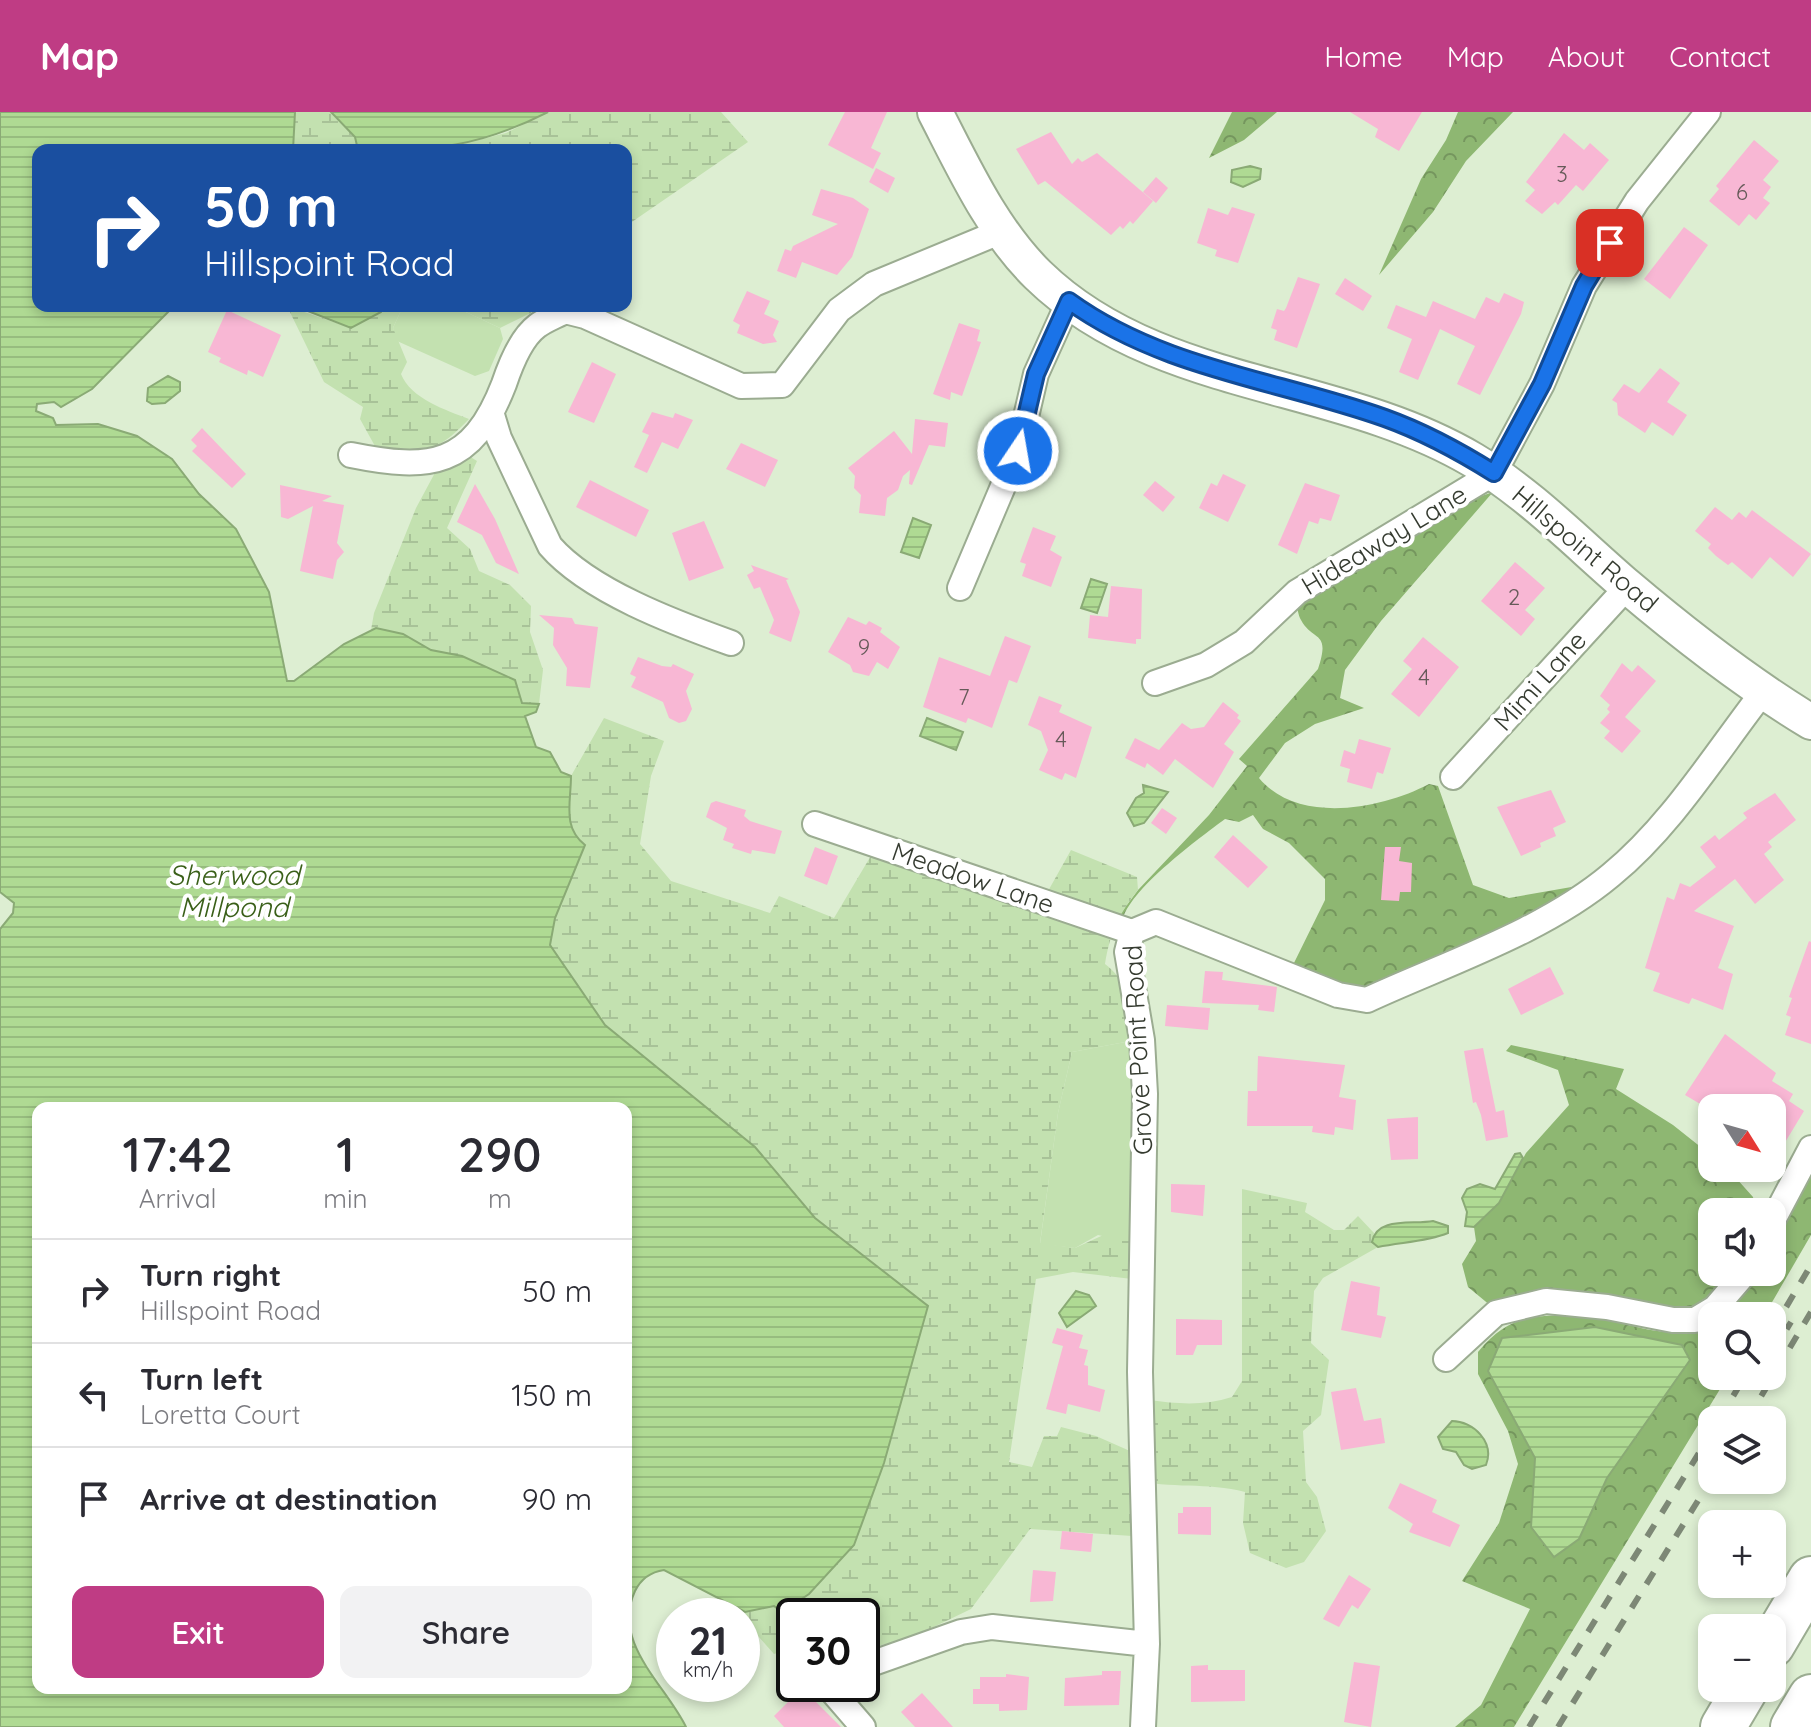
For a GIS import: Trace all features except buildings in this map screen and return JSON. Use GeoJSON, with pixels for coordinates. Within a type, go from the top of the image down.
{"type":"FeatureCollection","features":[{"type":"Feature","properties":{"kind":"highway"},"geometry":{"type":"LineString","coordinates":[[1786,1621],[1811,1579]]}},
{"type":"Feature","properties":{"kind":"highway"},"geometry":{"type":"LineString","coordinates":[[1793,1727],[1811,1697]]}},
{"type":"Feature","properties":{"kind":"highway"},"geometry":{"type":"LineString","coordinates":[[1723,1727],[1738,1702]]}},
{"type":"Feature","properties":{"kind":"street","name":"Hillspoint Road"},"geometry":{"type":"LineString","coordinates":[[935,112],[1002,231],[1038,275],[1069,301],[1152,348],[1210,368],[1385,418],[1444,443],[1494,473],[1717,661],[1811,722]]}},
{"type":"Feature","properties":{"kind":"street"},"geometry":{"type":"LineString","coordinates":[[1494,473],[1542,384],[1584,286],[1637,201],[1708,112]]}},
{"type":"Feature","properties":{"kind":"street"},"geometry":{"type":"LineString","coordinates":[[569,312],[585,316],[741,386],[772,388],[790,379],[839,310],[874,284],[1002,231]]}},
{"type":"Feature","properties":{"kind":"street"},"geometry":{"type":"LineString","coordinates":[[960,588],[1018,451],[1036,374],[1069,301]]}},
{"type":"Feature","properties":{"kind":"street"},"geometry":{"type":"LineString","coordinates":[[351,455],[394,464],[431,463],[463,447],[492,415],[511,363],[535,327],[563,312]]}},
{"type":"Feature","properties":{"kind":"street"},"geometry":{"type":"LineString","coordinates":[[492,415],[499,438],[550,546],[563,561],[598,583],[677,622],[731,643]]}},
{"type":"Feature","properties":{"kind":"street","name":"Hideaway Lane"},"geometry":{"type":"LineString","coordinates":[[1155,683],[1206,665],[1244,642],[1297,592],[1494,473]]}},
{"type":"Feature","properties":{"kind":"street","name":"Mimi Lane"},"geometry":{"type":"LineString","coordinates":[[1453,777],[1628,586]]}},
{"type":"Feature","properties":{"kind":"street","name":"Grove Point Road"},"geometry":{"type":"LineString","coordinates":[[1143,1727],[1147,1644],[1140,1372],[1145,1094],[1142,1040],[1127,952],[1132,932],[1156,922],[1338,995],[1367,1000],[1545,920],[1611,875],[1665,819],[1763,692]]}},
{"type":"Feature","properties":{"kind":"street","name":"Meadow Lane"},"geometry":{"type":"LineString","coordinates":[[815,824],[1132,932]]}},
{"type":"Feature","properties":{"kind":"street"},"geometry":{"type":"LineString","coordinates":[[1785,1198],[1811,1148]]}},
{"type":"Feature","properties":{"kind":"street"},"geometry":{"type":"LineString","coordinates":[[1446,1359],[1496,1313],[1546,1301],[1607,1307],[1673,1320],[1695,1320],[1715,1308],[1734,1286]]}},
{"type":"Feature","properties":{"kind":"street"},"geometry":{"type":"LineString","coordinates":[[880,1661],[961,1632],[992,1627],[1147,1644]]}},
{"type":"Feature","properties":{"kind":"street"},"geometry":{"type":"LineString","coordinates":[[841,1702],[863,1727]]}},
{"type":"Feature","properties":{"kind":"green space"},"geometry":{"type":"Polygon","coordinates":[[[295,112],[331,112],[355,137],[357,144],[293,144],[295,112]]]}},
{"type":"Feature","properties":{"kind":"green space"},"geometry":{"type":"Polygon","coordinates":[[[548,112],[721,112],[748,142],[632,222],[632,144],[461,144],[506,133],[548,112]]]}},
{"type":"Feature","properties":{"kind":"green space"},"geometry":{"type":"Polygon","coordinates":[[[1232,112],[1277,112],[1244,140],[1209,158],[1232,112]]]}},
{"type":"Feature","properties":{"kind":"green space"},"geometry":{"type":"Polygon","coordinates":[[[1458,112],[1513,112],[1466,161],[1433,212],[1379,275],[1421,179],[1446,140],[1458,112]]]}},
{"type":"Feature","properties":{"kind":"green space"},"geometry":{"type":"Polygon","coordinates":[[[290,312],[304,312],[351,328],[381,312],[400,312],[393,328],[407,362],[401,374],[406,383],[421,397],[469,419],[447,439],[427,449],[406,451],[376,448],[360,419],[363,407],[324,382],[290,312]]]}},
{"type":"Feature","properties":{"kind":"green space"},"geometry":{"type":"Polygon","coordinates":[[[400,312],[466,312],[500,328],[503,339],[489,371],[475,376],[397,341],[393,328],[400,312]]]}},
{"type":"Feature","properties":{"kind":"green space"},"geometry":{"type":"Polygon","coordinates":[[[466,312],[533,312],[500,328],[466,312]]]}},
{"type":"Feature","properties":{"kind":"green space"},"geometry":{"type":"Polygon","coordinates":[[[464,453],[477,461],[447,528],[470,549],[479,571],[510,585],[531,606],[530,632],[543,670],[539,704],[522,703],[403,634],[371,630],[374,613],[416,508],[437,469],[464,453]]]}},
{"type":"Feature","properties":{"kind":"green space"},"geometry":{"type":"Polygon","coordinates":[[[1493,492],[1381,621],[1345,670],[1340,698],[1364,708],[1315,724],[1285,743],[1259,778],[1276,793],[1295,802],[1318,807],[1365,805],[1410,793],[1429,784],[1438,786],[1473,885],[1509,898],[1583,885],[1533,917],[1361,991],[1292,967],[1325,900],[1325,879],[1289,843],[1263,829],[1253,815],[1239,822],[1225,819],[1168,864],[1139,892],[1123,918],[1115,921],[1138,890],[1209,815],[1247,766],[1239,759],[1318,669],[1323,648],[1319,638],[1301,620],[1296,601],[1436,512],[1493,492]]]}},
{"type":"Feature","properties":{"kind":"green space"},"geometry":{"type":"Polygon","coordinates":[[[604,718],[664,741],[651,776],[640,844],[671,881],[770,913],[779,896],[834,918],[872,854],[1038,909],[1071,850],[1137,877],[1138,890],[1116,925],[1105,964],[1125,989],[1132,1008],[1136,1040],[1072,1052],[1058,1113],[1040,1243],[1075,1248],[1110,1232],[1134,1243],[1132,1279],[1073,1272],[1036,1279],[1009,1462],[1032,1467],[1044,1436],[1057,1436],[1061,1427],[1096,1436],[1130,1451],[1149,1400],[1191,1403],[1232,1397],[1242,1381],[1242,1189],[1307,1203],[1305,1212],[1334,1230],[1344,1230],[1358,1216],[1374,1233],[1372,1242],[1378,1247],[1323,1278],[1314,1291],[1311,1343],[1329,1360],[1321,1415],[1303,1431],[1306,1482],[1317,1497],[1326,1531],[1304,1562],[1286,1568],[1250,1553],[1243,1523],[1245,1492],[1133,1480],[1132,1536],[1030,1529],[971,1609],[913,1637],[880,1645],[880,1598],[784,1598],[854,1545],[884,1463],[928,1306],[815,1218],[755,1147],[604,1025],[550,945],[555,918],[585,845],[573,836],[568,825],[571,776],[604,718]]]}},
{"type":"Feature","properties":{"kind":"green space"},"geometry":{"type":"Polygon","coordinates":[[[1136,1040],[1134,1243],[1098,1235],[1075,1248],[1040,1244],[1058,1113],[1072,1052],[1136,1040]]]}},
{"type":"Feature","properties":{"kind":"green space"},"geometry":{"type":"Polygon","coordinates":[[[1511,1045],[1624,1069],[1616,1089],[1698,1145],[1698,1182],[1740,1182],[1753,1197],[1698,1198],[1698,1286],[1719,1286],[1708,1301],[1698,1302],[1698,1306],[1690,1310],[1589,1294],[1562,1293],[1512,1298],[1491,1306],[1468,1287],[1462,1264],[1476,1241],[1474,1227],[1499,1203],[1526,1153],[1569,1105],[1558,1070],[1506,1051],[1511,1045]]]}},
{"type":"Feature","properties":{"kind":"green space"},"geometry":{"type":"Polygon","coordinates":[[[1811,1170],[1811,1235],[1786,1278],[1786,1214],[1811,1170]]]}},
{"type":"Feature","properties":{"kind":"green space"},"geometry":{"type":"Polygon","coordinates":[[[1744,1286],[1781,1286],[1772,1302],[1734,1302],[1744,1286]]]}},
{"type":"Feature","properties":{"kind":"green space"},"geometry":{"type":"Polygon","coordinates":[[[1587,1314],[1650,1330],[1698,1330],[1698,1390],[1719,1390],[1710,1406],[1698,1406],[1698,1425],[1514,1727],[1455,1727],[1481,1705],[1530,1609],[1462,1581],[1499,1523],[1518,1464],[1508,1431],[1478,1374],[1478,1352],[1502,1329],[1540,1317],[1587,1314]]]}},
{"type":"Feature","properties":{"kind":"green space"},"geometry":{"type":"Polygon","coordinates":[[[776,1604],[774,1654],[760,1638],[760,1609],[776,1604]]]}},
{"type":"Feature","properties":{"kind":"water","name":"Sherwood Millpond"},"geometry":{"type":"Polygon","coordinates":[[[0,112],[295,112],[293,144],[32,144],[32,312],[168,312],[92,389],[61,407],[54,402],[37,404],[36,411],[53,418],[56,425],[98,424],[137,436],[172,459],[199,494],[236,529],[269,592],[287,681],[294,681],[344,644],[376,628],[403,634],[431,650],[462,656],[515,680],[522,703],[539,704],[536,712],[525,716],[536,747],[550,752],[561,772],[571,776],[570,822],[585,845],[555,918],[550,945],[605,1025],[755,1147],[815,1218],[928,1306],[884,1463],[854,1545],[809,1594],[803,1598],[776,1598],[776,1608],[760,1609],[760,1598],[718,1598],[664,1570],[650,1574],[643,1580],[632,1600],[632,1102],[32,1102],[32,1694],[632,1694],[632,1635],[644,1663],[656,1680],[656,1702],[671,1702],[686,1727],[0,1727],[0,929],[13,913],[14,903],[0,892],[0,112]]]}},
{"type":"Feature","properties":{"kind":"water"},"geometry":{"type":"Polygon","coordinates":[[[331,112],[548,112],[499,133],[456,144],[357,144],[355,137],[331,112]]]}},
{"type":"Feature","properties":{"kind":"water"},"geometry":{"type":"Polygon","coordinates":[[[1250,166],[1261,169],[1260,179],[1243,187],[1231,182],[1232,170],[1250,166]]]}},
{"type":"Feature","properties":{"kind":"water"},"geometry":{"type":"Polygon","coordinates":[[[310,312],[381,312],[351,328],[310,312]]]}},
{"type":"Feature","properties":{"kind":"water"},"geometry":{"type":"Polygon","coordinates":[[[168,376],[180,382],[180,391],[165,403],[152,404],[147,401],[148,388],[168,376]]]}},
{"type":"Feature","properties":{"kind":"water"},"geometry":{"type":"Polygon","coordinates":[[[913,518],[931,525],[919,558],[901,552],[913,518]]]}},
{"type":"Feature","properties":{"kind":"water"},"geometry":{"type":"Polygon","coordinates":[[[1091,579],[1107,584],[1097,613],[1081,608],[1091,579]]]}},
{"type":"Feature","properties":{"kind":"water"},"geometry":{"type":"Polygon","coordinates":[[[927,718],[963,732],[956,750],[920,736],[927,718]]]}},
{"type":"Feature","properties":{"kind":"water"},"geometry":{"type":"Polygon","coordinates":[[[1143,785],[1168,792],[1144,823],[1134,826],[1127,813],[1136,798],[1144,793],[1143,785]]]}},
{"type":"Feature","properties":{"kind":"water"},"geometry":{"type":"Polygon","coordinates":[[[1520,1153],[1523,1158],[1499,1203],[1474,1227],[1465,1226],[1467,1212],[1462,1198],[1467,1189],[1480,1184],[1495,1189],[1515,1154],[1520,1153]]]}},
{"type":"Feature","properties":{"kind":"water"},"geometry":{"type":"Polygon","coordinates":[[[1433,1221],[1448,1226],[1448,1233],[1378,1247],[1372,1242],[1375,1234],[1388,1225],[1433,1221]]]}},
{"type":"Feature","properties":{"kind":"water"},"geometry":{"type":"Polygon","coordinates":[[[1076,1291],[1089,1295],[1096,1306],[1067,1327],[1059,1313],[1076,1291]]]}},
{"type":"Feature","properties":{"kind":"water"},"geometry":{"type":"Polygon","coordinates":[[[1595,1327],[1682,1345],[1690,1360],[1607,1478],[1579,1539],[1554,1557],[1531,1527],[1535,1458],[1488,1371],[1502,1338],[1595,1327]]]}},
{"type":"Feature","properties":{"kind":"water"},"geometry":{"type":"Polygon","coordinates":[[[1452,1421],[1467,1425],[1480,1434],[1487,1448],[1486,1465],[1472,1469],[1464,1465],[1456,1452],[1443,1449],[1438,1437],[1452,1421]]]}},
{"type":"Feature","properties":{"kind":"railway"},"geometry":{"type":"LineString","coordinates":[[1786,1307],[1811,1265]]}},
{"type":"Feature","properties":{"kind":"railway"},"geometry":{"type":"LineString","coordinates":[[1755,1406],[1811,1312]]}},
{"type":"Feature","properties":{"kind":"railway"},"geometry":{"type":"LineString","coordinates":[[1786,1330],[1791,1322]]}},
{"type":"Feature","properties":{"kind":"railway"},"geometry":{"type":"LineString","coordinates":[[1727,1406],[1737,1390]]}},
{"type":"Feature","properties":{"kind":"railway"},"geometry":{"type":"LineString","coordinates":[[1529,1727],[1698,1455]]}},
{"type":"Feature","properties":{"kind":"railway"},"geometry":{"type":"LineString","coordinates":[[1558,1727],[1702,1494]]}},
{"type":"Feature","properties":{"kind":"route"},"geometry":{"type":"LineString","coordinates":[[1018,451],[1036,374],[1069,301],[1124,335],[1152,348],[1210,368],[1385,418],[1444,443],[1494,473],[1542,384],[1584,286],[1610,243]]}}]}
